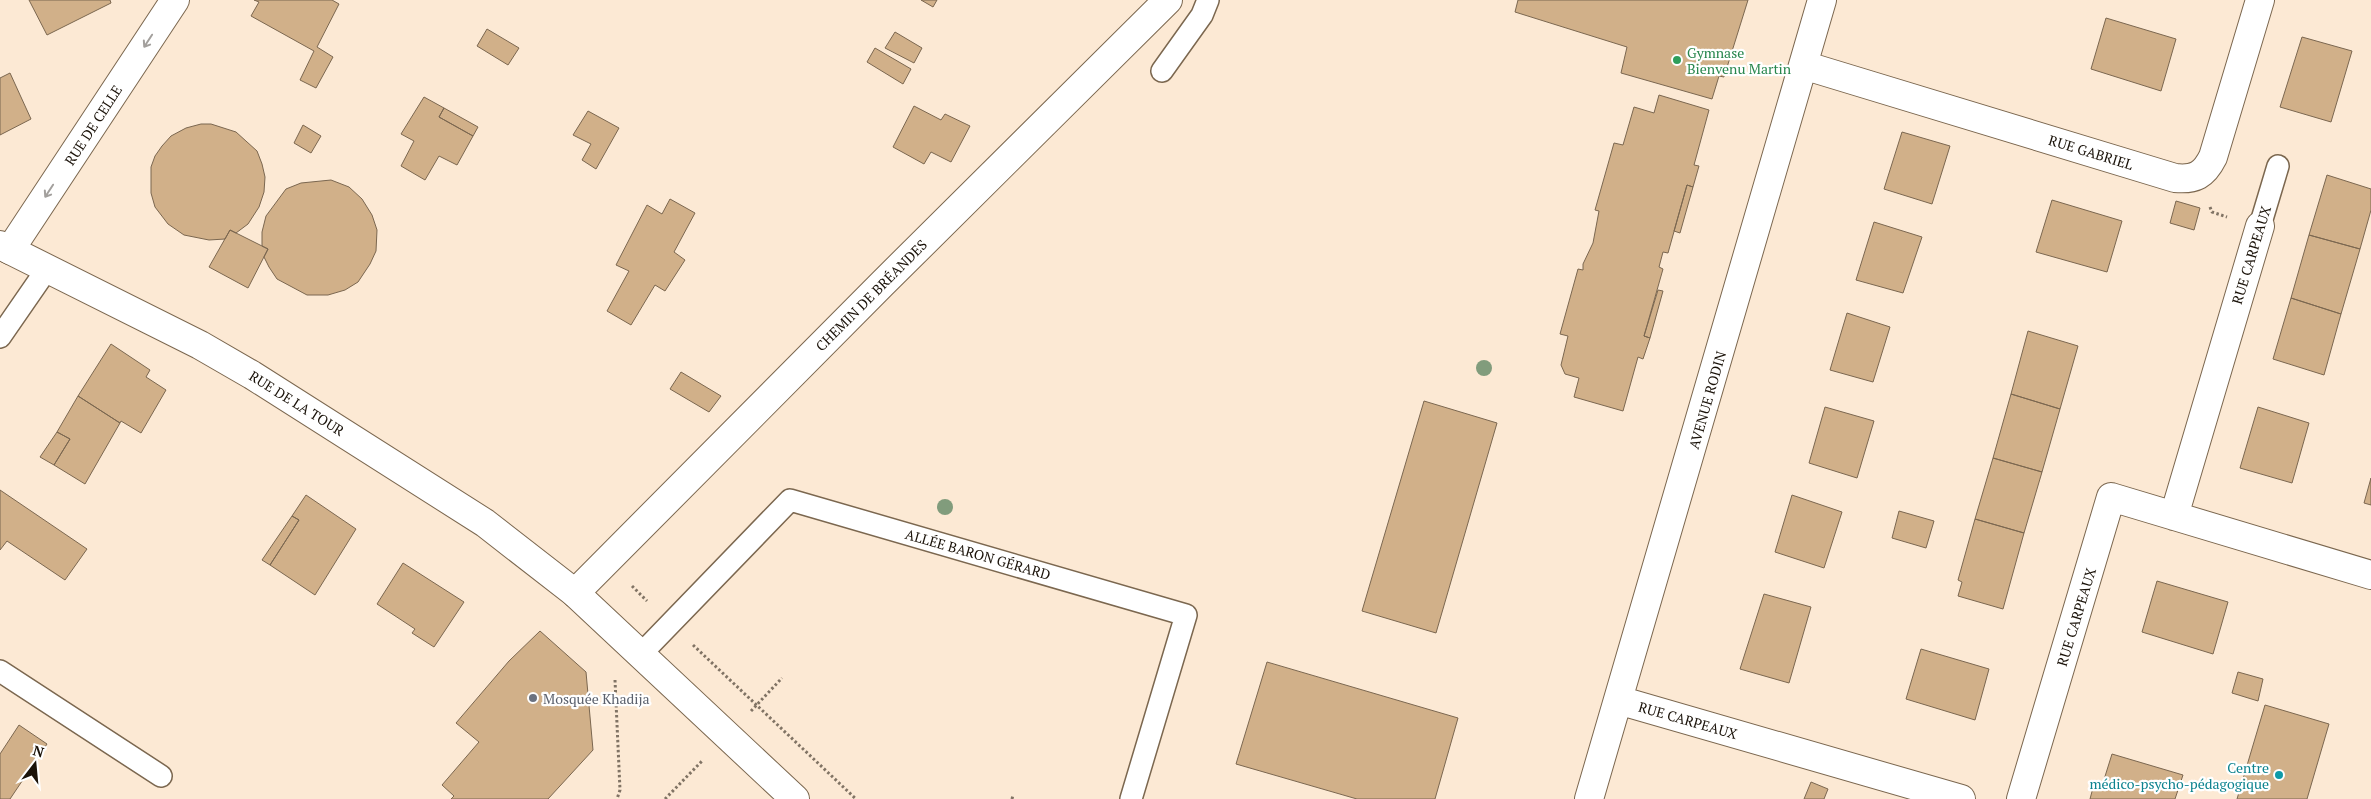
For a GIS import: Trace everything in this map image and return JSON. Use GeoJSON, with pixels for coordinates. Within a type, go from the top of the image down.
{"type":"FeatureCollection","features":[{"type":"Feature","properties":{"kind":"street","name":"RUE DE CELLE"},"geometry":{"type":"LineString","coordinates":[[5,248],[175,0]]}},
{"type":"Feature","properties":{"kind":"street","name":"CHEMIN DE BRÉANDES"},"geometry":{"type":"LineString","coordinates":[[576,593],[875,291],[1168,0]]}},
{"type":"Feature","properties":{"kind":"street","name":"AVENUE RODIN"},"geometry":{"type":"LineString","coordinates":[[1589,799],[1822,0]]}},
{"type":"Feature","properties":{"kind":"street","name":"RUE GABRIEL"},"geometry":{"type":"LineString","coordinates":[[1803,65],[2175,178],[2188,180],[2199,176],[2207,168],[2212,157],[2260,0]]}},
{"type":"Feature","properties":{"kind":"street","name":"RUE CARPEAUX"},"geometry":{"type":"LineString","coordinates":[[2174,516],[2260,226]]}},
{"type":"Feature","properties":{"kind":"street","name":"RUE DE LA TOUR"},"geometry":{"type":"LineString","coordinates":[[5,248],[200,345],[252,375],[486,523],[576,593],[796,799]]}},
{"type":"Feature","properties":{"kind":"street","name":"RUE CARPEAUX"},"geometry":{"type":"LineString","coordinates":[[2021,799],[2111,497],[2371,575]]}},
{"type":"Feature","properties":{"kind":"street","name":"RUE CARPEAUX"},"geometry":{"type":"LineString","coordinates":[[1618,700],[1961,799]]}},
{"type":"Feature","properties":{"kind":"lane"},"geometry":{"type":"LineString","coordinates":[[1162,71],[1202,15],[1208,0]]}},
{"type":"Feature","properties":{"kind":"lane","name":"RUE CARPEAUX"},"geometry":{"type":"LineString","coordinates":[[2260,226],[2278,166]]}},
{"type":"Feature","properties":{"kind":"lane"},"geometry":{"type":"LineString","coordinates":[[0,337],[47,269]]}},
{"type":"Feature","properties":{"kind":"lane","name":"ALLÉE BARON GÉRARD"},"geometry":{"type":"LineString","coordinates":[[641,654],[790,500],[1186,615],[1131,799]]}},
{"type":"Feature","properties":{"kind":"lane"},"geometry":{"type":"LineString","coordinates":[[0,670],[161,776]]}},
{"type":"Feature","properties":{"kind":"path"},"geometry":{"type":"LineString","coordinates":[[630,584],[756,706],[856,799]]}},
{"type":"Feature","properties":{"kind":"path"},"geometry":{"type":"LineString","coordinates":[[615,673],[620,790],[617,799]]}},
{"type":"Feature","properties":{"kind":"path"},"geometry":{"type":"LineString","coordinates":[[756,706],[782,678]]}},
{"type":"Feature","properties":{"kind":"building"},"geometry":{"type":"Polygon","coordinates":[[[29,0],[110,0],[111,3],[47,35],[29,0]]]}},
{"type":"Feature","properties":{"kind":"building"},"geometry":{"type":"Polygon","coordinates":[[[254,0],[332,0],[339,4],[317,47],[333,57],[316,88],[300,80],[314,51],[251,16],[259,2],[254,0]]]}},
{"type":"Feature","properties":{"kind":"building"},"geometry":{"type":"Polygon","coordinates":[[[921,0],[937,0],[933,7],[921,0]]]}},
{"type":"Feature","properties":{"kind":"building","name":"Gymnase Bienvenu Martin"},"geometry":{"type":"Polygon","coordinates":[[[1518,0],[1748,0],[1724,77],[1719,76],[1712,99],[1621,73],[1627,47],[1515,12],[1518,0]]]}},
{"type":"Feature","properties":{"kind":"building"},"geometry":{"type":"Polygon","coordinates":[[[2106,18],[2176,39],[2161,91],[2091,69],[2106,18]]]}},
{"type":"Feature","properties":{"kind":"building"},"geometry":{"type":"Polygon","coordinates":[[[487,29],[519,48],[508,65],[477,46],[487,29]]]}},
{"type":"Feature","properties":{"kind":"building"},"geometry":{"type":"Polygon","coordinates":[[[895,32],[922,48],[914,63],[885,48],[895,32]]]}},
{"type":"Feature","properties":{"kind":"building"},"geometry":{"type":"Polygon","coordinates":[[[2302,37],[2352,51],[2331,122],[2280,107],[2302,37]]]}},
{"type":"Feature","properties":{"kind":"building"},"geometry":{"type":"Polygon","coordinates":[[[875,48],[911,69],[903,84],[867,62],[875,48]]]}},
{"type":"Feature","properties":{"kind":"building"},"geometry":{"type":"Polygon","coordinates":[[[10,73],[31,119],[0,135],[0,78],[10,73]]]}},
{"type":"Feature","properties":{"kind":"building"},"geometry":{"type":"Polygon","coordinates":[[[1659,95],[1709,110],[1694,165],[1699,166],[1693,187],[1687,185],[1668,253],[1663,252],[1659,267],[1663,269],[1644,336],[1650,338],[1643,359],[1638,357],[1623,411],[1574,397],[1579,378],[1565,374],[1561,365],[1568,336],[1560,334],[1578,269],[1583,270],[1583,264],[1593,243],[1599,211],[1595,210],[1614,143],[1623,145],[1634,107],[1654,113],[1659,95]]]}},
{"type":"Feature","properties":{"kind":"building"},"geometry":{"type":"Polygon","coordinates":[[[424,97],[444,108],[439,117],[473,136],[457,165],[439,156],[425,180],[401,166],[414,141],[401,134],[424,97]]]}},
{"type":"Feature","properties":{"kind":"building"},"geometry":{"type":"Polygon","coordinates":[[[914,106],[941,120],[945,114],[970,126],[951,162],[931,152],[924,164],[893,147],[914,106]]]}},
{"type":"Feature","properties":{"kind":"building"},"geometry":{"type":"Polygon","coordinates":[[[444,108],[478,127],[473,136],[439,117],[444,108]]]}},
{"type":"Feature","properties":{"kind":"building"},"geometry":{"type":"Polygon","coordinates":[[[588,111],[619,128],[596,169],[582,160],[591,144],[573,135],[588,111]]]}},
{"type":"Feature","properties":{"kind":"building"},"geometry":{"type":"Polygon","coordinates":[[[201,124],[211,124],[236,132],[257,151],[265,177],[264,192],[259,207],[248,224],[236,233],[230,230],[225,239],[209,240],[184,235],[168,224],[155,207],[151,193],[151,167],[155,156],[162,146],[171,136],[186,128],[201,124]]]}},
{"type":"Feature","properties":{"kind":"building"},"geometry":{"type":"Polygon","coordinates":[[[303,125],[321,136],[311,153],[294,143],[303,125]]]}},
{"type":"Feature","properties":{"kind":"building"},"geometry":{"type":"Polygon","coordinates":[[[1902,132],[1950,146],[1932,204],[1884,189],[1902,132]]]}},
{"type":"Feature","properties":{"kind":"building"},"geometry":{"type":"Polygon","coordinates":[[[2327,175],[2371,189],[2371,210],[2360,249],[2309,235],[2327,175]]]}},
{"type":"Feature","properties":{"kind":"building"},"geometry":{"type":"Polygon","coordinates":[[[331,180],[349,187],[362,199],[372,215],[377,230],[376,251],[358,282],[345,290],[328,295],[307,295],[277,279],[264,257],[268,249],[262,246],[262,232],[266,216],[286,189],[301,183],[331,180]]]}},
{"type":"Feature","properties":{"kind":"building"},"geometry":{"type":"Polygon","coordinates":[[[1687,185],[1693,187],[1680,233],[1674,231],[1687,185]]]}},
{"type":"Feature","properties":{"kind":"building"},"geometry":{"type":"Polygon","coordinates":[[[670,199],[695,213],[674,252],[685,260],[665,291],[655,285],[631,325],[607,311],[629,271],[616,265],[647,205],[662,214],[670,199]]]}},
{"type":"Feature","properties":{"kind":"building"},"geometry":{"type":"Polygon","coordinates":[[[2052,200],[2122,221],[2107,272],[2036,252],[2052,200]]]}},
{"type":"Feature","properties":{"kind":"building"},"geometry":{"type":"Polygon","coordinates":[[[2176,201],[2200,208],[2194,230],[2170,223],[2176,201]]]}},
{"type":"Feature","properties":{"kind":"building"},"geometry":{"type":"Polygon","coordinates":[[[1874,222],[1922,237],[1903,293],[1856,280],[1874,222]]]}},
{"type":"Feature","properties":{"kind":"building"},"geometry":{"type":"Polygon","coordinates":[[[230,230],[268,249],[248,288],[209,267],[230,230]]]}},
{"type":"Feature","properties":{"kind":"building"},"geometry":{"type":"Polygon","coordinates":[[[2309,235],[2360,249],[2341,314],[2291,298],[2309,235]]]}},
{"type":"Feature","properties":{"kind":"building"},"geometry":{"type":"Polygon","coordinates":[[[1658,290],[1663,291],[1650,338],[1644,336],[1658,290]]]}},
{"type":"Feature","properties":{"kind":"building"},"geometry":{"type":"Polygon","coordinates":[[[2291,298],[2341,314],[2324,375],[2273,359],[2291,298]]]}},
{"type":"Feature","properties":{"kind":"building"},"geometry":{"type":"Polygon","coordinates":[[[1847,313],[1890,327],[1873,382],[1830,370],[1847,313]]]}},
{"type":"Feature","properties":{"kind":"building"},"geometry":{"type":"Polygon","coordinates":[[[2028,331],[2078,346],[2060,409],[2011,394],[2028,331]]]}},
{"type":"Feature","properties":{"kind":"building"},"geometry":{"type":"Polygon","coordinates":[[[111,344],[150,370],[146,377],[166,390],[141,433],[121,421],[120,423],[78,396],[111,344]]]}},
{"type":"Feature","properties":{"kind":"building"},"geometry":{"type":"Polygon","coordinates":[[[681,372],[721,396],[709,412],[670,389],[681,372]]]}},
{"type":"Feature","properties":{"kind":"building"},"geometry":{"type":"Polygon","coordinates":[[[2011,394],[2060,409],[2042,472],[1993,458],[2011,394]]]}},
{"type":"Feature","properties":{"kind":"building"},"geometry":{"type":"Polygon","coordinates":[[[78,396],[120,423],[85,484],[54,465],[70,439],[57,432],[78,396]]]}},
{"type":"Feature","properties":{"kind":"building"},"geometry":{"type":"Polygon","coordinates":[[[1424,401],[1497,423],[1436,633],[1362,611],[1424,401]]]}},
{"type":"Feature","properties":{"kind":"building"},"geometry":{"type":"Polygon","coordinates":[[[1825,407],[1874,421],[1857,478],[1809,463],[1825,407]]]}},
{"type":"Feature","properties":{"kind":"building"},"geometry":{"type":"Polygon","coordinates":[[[2258,407],[2309,423],[2292,483],[2240,468],[2258,407]]]}},
{"type":"Feature","properties":{"kind":"building"},"geometry":{"type":"Polygon","coordinates":[[[57,432],[70,439],[54,465],[40,457],[57,432]]]}},
{"type":"Feature","properties":{"kind":"building"},"geometry":{"type":"Polygon","coordinates":[[[1993,458],[2042,472],[2024,533],[1975,519],[1993,458]]]}},
{"type":"Feature","properties":{"kind":"building"},"geometry":{"type":"Polygon","coordinates":[[[2371,478],[2371,505],[2364,503],[2371,478]]]}},
{"type":"Feature","properties":{"kind":"building"},"geometry":{"type":"Polygon","coordinates":[[[0,490],[87,549],[65,580],[7,541],[0,550],[0,490]]]}},
{"type":"Feature","properties":{"kind":"building"},"geometry":{"type":"Polygon","coordinates":[[[306,495],[356,529],[315,595],[270,565],[299,520],[292,516],[306,495]]]}},
{"type":"Feature","properties":{"kind":"building"},"geometry":{"type":"Polygon","coordinates":[[[1792,495],[1842,512],[1824,568],[1775,552],[1792,495]]]}},
{"type":"Feature","properties":{"kind":"building"},"geometry":{"type":"Polygon","coordinates":[[[1899,511],[1934,521],[1926,548],[1892,538],[1899,511]]]}},
{"type":"Feature","properties":{"kind":"building"},"geometry":{"type":"Polygon","coordinates":[[[292,516],[299,520],[270,565],[262,560],[292,516]]]}},
{"type":"Feature","properties":{"kind":"building"},"geometry":{"type":"Polygon","coordinates":[[[1975,519],[2024,533],[2003,609],[1958,596],[1962,582],[1958,580],[1975,519]]]}},
{"type":"Feature","properties":{"kind":"building"},"geometry":{"type":"Polygon","coordinates":[[[403,563],[464,602],[434,647],[412,633],[415,629],[377,604],[403,563]]]}},
{"type":"Feature","properties":{"kind":"building"},"geometry":{"type":"Polygon","coordinates":[[[2157,581],[2228,602],[2213,654],[2142,632],[2157,581]]]}},
{"type":"Feature","properties":{"kind":"building"},"geometry":{"type":"Polygon","coordinates":[[[1764,594],[1811,607],[1789,683],[1740,669],[1764,594]]]}},
{"type":"Feature","properties":{"kind":"building","name":"Mosquée Khadija"},"geometry":{"type":"Polygon","coordinates":[[[540,631],[586,672],[593,750],[548,799],[451,799],[454,796],[442,785],[479,742],[456,723],[509,661],[540,631]]]}},
{"type":"Feature","properties":{"kind":"building"},"geometry":{"type":"Polygon","coordinates":[[[1921,649],[1989,669],[1975,720],[1906,699],[1921,649]]]}},
{"type":"Feature","properties":{"kind":"building"},"geometry":{"type":"Polygon","coordinates":[[[1267,662],[1458,718],[1435,799],[1357,799],[1236,764],[1267,662]]]}},
{"type":"Feature","properties":{"kind":"building"},"geometry":{"type":"Polygon","coordinates":[[[2238,672],[2263,679],[2258,701],[2232,693],[2238,672]]]}},
{"type":"Feature","properties":{"kind":"building","name":"Centre médico-psycho-pédagogique"},"geometry":{"type":"Polygon","coordinates":[[[2265,705],[2329,724],[2307,799],[2237,799],[2265,705]]]}},
{"type":"Feature","properties":{"kind":"building"},"geometry":{"type":"Polygon","coordinates":[[[19,725],[47,744],[10,799],[0,799],[0,754],[19,725]]]}},
{"type":"Feature","properties":{"kind":"building"},"geometry":{"type":"Polygon","coordinates":[[[2112,754],[2183,775],[2175,799],[2090,799],[2094,784],[2102,786],[2112,754]]]}},
{"type":"Feature","properties":{"kind":"building"},"geometry":{"type":"Polygon","coordinates":[[[1811,782],[1828,789],[1824,799],[1804,799],[1811,782]]]}},
{"type":"Feature","properties":{"kind":"place","name":"Gymnase Bienvenu Martin"},"geometry":{"type":"Point","coordinates":[1677,60]}},
{"type":"Feature","properties":{"kind":"place","name":"Mosquée Khadija"},"geometry":{"type":"Point","coordinates":[533,698]}},
{"type":"Feature","properties":{"kind":"place","name":"Centre médico-psycho-pédagogique"},"geometry":{"type":"Point","coordinates":[2279,775]}}]}
